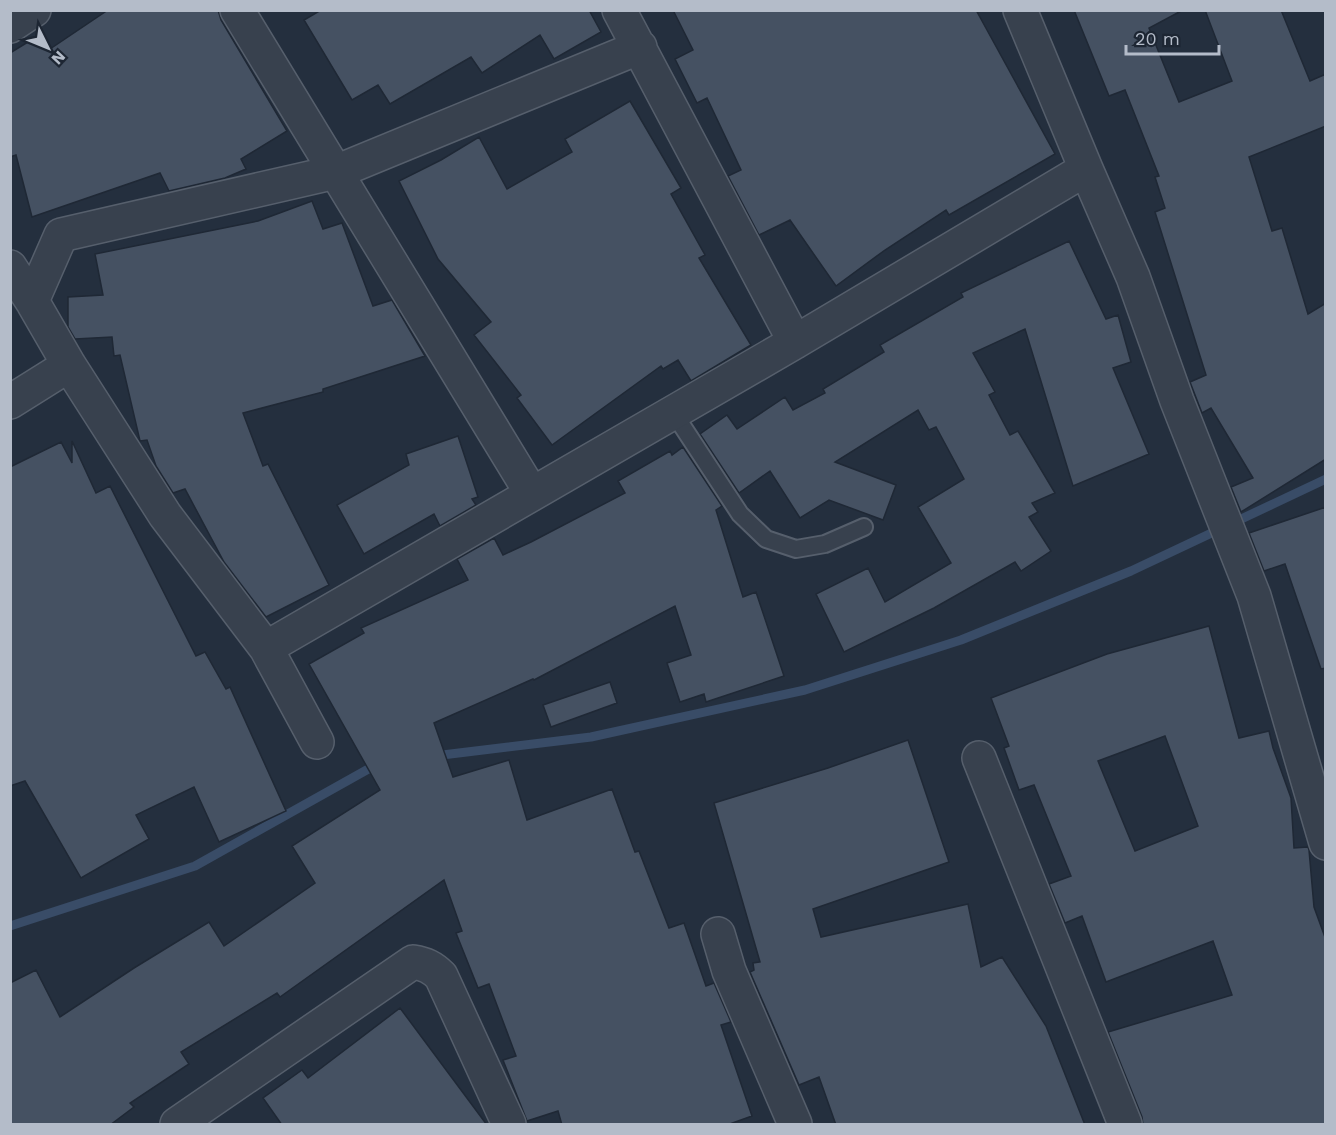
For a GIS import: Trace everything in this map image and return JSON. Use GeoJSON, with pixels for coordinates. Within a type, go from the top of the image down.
{"type":"FeatureCollection","features":[{"type":"Feature","properties":{"kind":"street"},"geometry":{"type":"LineString","coordinates":[[10,26],[34,10]]}},
{"type":"Feature","properties":{"kind":"street"},"geometry":{"type":"LineString","coordinates":[[237,10],[532,494]]}},
{"type":"Feature","properties":{"kind":"street"},"geometry":{"type":"LineString","coordinates":[[620,10],[795,342]]}},
{"type":"Feature","properties":{"kind":"street"},"geometry":{"type":"LineString","coordinates":[[1020,10],[1133,277],[1177,401],[1254,596],[1326,843]]}},
{"type":"Feature","properties":{"kind":"street"},"geometry":{"type":"LineString","coordinates":[[32,301],[61,235],[336,172],[640,47]]}},
{"type":"Feature","properties":{"kind":"street"},"geometry":{"type":"LineString","coordinates":[[266,648],[795,342],[1086,170]]}},
{"type":"Feature","properties":{"kind":"street"},"geometry":{"type":"LineString","coordinates":[[10,267],[69,365],[165,515],[266,648],[317,742]]}},
{"type":"Feature","properties":{"kind":"street"},"geometry":{"type":"LineString","coordinates":[[10,402],[69,365]]}},
{"type":"Feature","properties":{"kind":"street"},"geometry":{"type":"LineString","coordinates":[[979,759],[1125,1125]]}},
{"type":"Feature","properties":{"kind":"street"},"geometry":{"type":"LineString","coordinates":[[718,934],[729,971],[795,1125]]}},
{"type":"Feature","properties":{"kind":"street"},"geometry":{"type":"LineString","coordinates":[[177,1125],[413,962],[424,963],[441,976],[509,1125]]}},
{"type":"Feature","properties":{"kind":"lane"},"geometry":{"type":"LineString","coordinates":[[673,412],[740,514],[766,539],[796,549],[825,544],[864,527]]}},
{"type":"Feature","properties":{"kind":"building"},"geometry":{"type":"Polygon","coordinates":[[[108,10],[218,10],[221,20],[287,131],[241,159],[246,169],[225,178],[169,191],[160,173],[32,217],[16,155],[10,157],[10,53],[41,34],[50,49],[108,10]]]}},
{"type":"Feature","properties":{"kind":"building"},"geometry":{"type":"Polygon","coordinates":[[[321,10],[589,10],[601,32],[554,59],[540,35],[482,73],[471,57],[390,104],[378,85],[352,100],[304,20],[321,10]]]}},
{"type":"Feature","properties":{"kind":"building"},"geometry":{"type":"Polygon","coordinates":[[[673,10],[976,10],[1055,154],[949,215],[946,210],[836,286],[790,220],[759,235],[728,176],[741,170],[707,98],[697,103],[675,59],[693,50],[673,10]]]}},
{"type":"Feature","properties":{"kind":"building"},"geometry":{"type":"Polygon","coordinates":[[[1074,10],[1183,10],[1149,28],[1179,102],[1232,81],[1205,10],[1281,10],[1310,81],[1326,74],[1326,126],[1249,157],[1272,231],[1282,228],[1308,314],[1326,303],[1326,459],[1241,512],[1231,487],[1253,478],[1211,408],[1202,413],[1190,382],[1206,375],[1155,212],[1165,208],[1155,177],[1159,176],[1125,90],[1109,96],[1074,10]]]}},
{"type":"Feature","properties":{"kind":"building"},"geometry":{"type":"Polygon","coordinates":[[[630,101],[681,188],[671,194],[705,255],[699,258],[751,345],[691,381],[678,360],[663,369],[661,366],[552,445],[517,398],[521,395],[474,335],[491,322],[438,259],[399,181],[441,160],[479,137],[507,189],[572,152],[565,139],[630,101]]]}},
{"type":"Feature","properties":{"kind":"building"},"geometry":{"type":"Polygon","coordinates":[[[312,201],[323,229],[342,223],[373,306],[392,300],[425,356],[323,389],[323,392],[243,413],[263,466],[268,464],[329,585],[266,617],[224,562],[185,489],[173,493],[156,466],[147,440],[140,441],[120,355],[114,356],[112,337],[75,339],[68,327],[68,297],[103,295],[95,254],[258,221],[312,201]]]}},
{"type":"Feature","properties":{"kind":"building"},"geometry":{"type":"Polygon","coordinates":[[[1069,241],[1106,319],[1118,315],[1131,362],[1113,368],[1149,454],[1073,486],[1025,329],[973,353],[995,392],[989,395],[1010,435],[1018,431],[1055,493],[1032,503],[1038,512],[1029,517],[1051,551],[1021,571],[1015,562],[934,608],[844,652],[816,594],[868,568],[885,602],[951,563],[918,507],[964,479],[936,427],[929,430],[918,410],[835,462],[896,485],[883,520],[829,500],[800,518],[770,471],[739,493],[700,434],[727,415],[737,429],[785,397],[793,410],[825,393],[823,389],[884,352],[880,345],[963,297],[961,293],[1069,241]]]}},
{"type":"Feature","properties":{"kind":"building"},"geometry":{"type":"Polygon","coordinates":[[[458,436],[478,497],[472,499],[476,505],[440,526],[434,514],[364,554],[337,505],[409,465],[406,454],[458,436]]]}},
{"type":"Feature","properties":{"kind":"building"},"geometry":{"type":"Polygon","coordinates":[[[72,441],[96,493],[110,486],[196,656],[205,652],[226,689],[230,687],[286,811],[219,842],[194,787],[136,815],[149,839],[81,878],[25,781],[10,786],[10,467],[61,442],[72,463],[72,441]]]}},
{"type":"Feature","properties":{"kind":"building"},"geometry":{"type":"Polygon","coordinates":[[[683,447],[722,506],[716,510],[743,597],[756,592],[784,676],[706,702],[704,694],[680,702],[667,663],[691,655],[675,606],[534,680],[434,723],[453,777],[509,760],[527,820],[612,789],[635,852],[639,851],[669,928],[684,923],[706,986],[714,983],[731,1022],[721,1025],[752,1116],[727,1125],[562,1125],[558,1111],[527,1121],[503,1060],[516,1056],[489,984],[478,988],[456,933],[462,931],[444,880],[280,997],[277,993],[181,1052],[189,1064],[130,1103],[134,1107],[110,1125],[10,1125],[10,983],[36,970],[60,1017],[209,922],[224,946],[315,883],[292,846],[380,790],[309,664],[364,633],[361,628],[468,580],[457,559],[494,538],[503,555],[531,542],[625,493],[618,481],[670,451],[672,455],[683,447]]]}},
{"type":"Feature","properties":{"kind":"building"},"geometry":{"type":"Polygon","coordinates":[[[1326,507],[1326,668],[1321,669],[1285,564],[1264,571],[1249,533],[1326,507]]]}},
{"type":"Feature","properties":{"kind":"building"},"geometry":{"type":"Polygon","coordinates":[[[1209,626],[1239,738],[1269,731],[1291,798],[1294,848],[1308,847],[1309,850],[1314,907],[1326,940],[1326,1125],[1143,1125],[1142,1117],[1108,1032],[1232,995],[1213,941],[1106,982],[1082,916],[1065,923],[1049,884],[1071,876],[1034,785],[1019,790],[1004,748],[1009,746],[991,698],[1107,654],[1209,626]],[[1165,736],[1098,761],[1135,851],[1198,826],[1165,736]]]}},
{"type":"Feature","properties":{"kind":"building"},"geometry":{"type":"Polygon","coordinates":[[[610,682],[617,703],[551,727],[543,705],[610,682]]]}},
{"type":"Feature","properties":{"kind":"building"},"geometry":{"type":"Polygon","coordinates":[[[908,740],[949,862],[813,909],[821,937],[968,904],[981,967],[1002,957],[1046,1026],[1085,1125],[836,1125],[819,1077],[799,1085],[750,972],[754,970],[753,963],[760,962],[714,803],[828,768],[908,740]]]}},
{"type":"Feature","properties":{"kind":"building"},"geometry":{"type":"Polygon","coordinates":[[[400,1008],[487,1125],[282,1125],[263,1098],[302,1070],[308,1078],[400,1008]]]}},
{"type":"Feature","properties":{"kind":"waterway"},"geometry":{"type":"LineString","coordinates":[[434,756],[591,737],[805,690],[961,640],[1131,571],[1326,479]]}},
{"type":"Feature","properties":{"kind":"waterway"},"geometry":{"type":"LineString","coordinates":[[10,926],[195,866],[379,763]]}}]}
